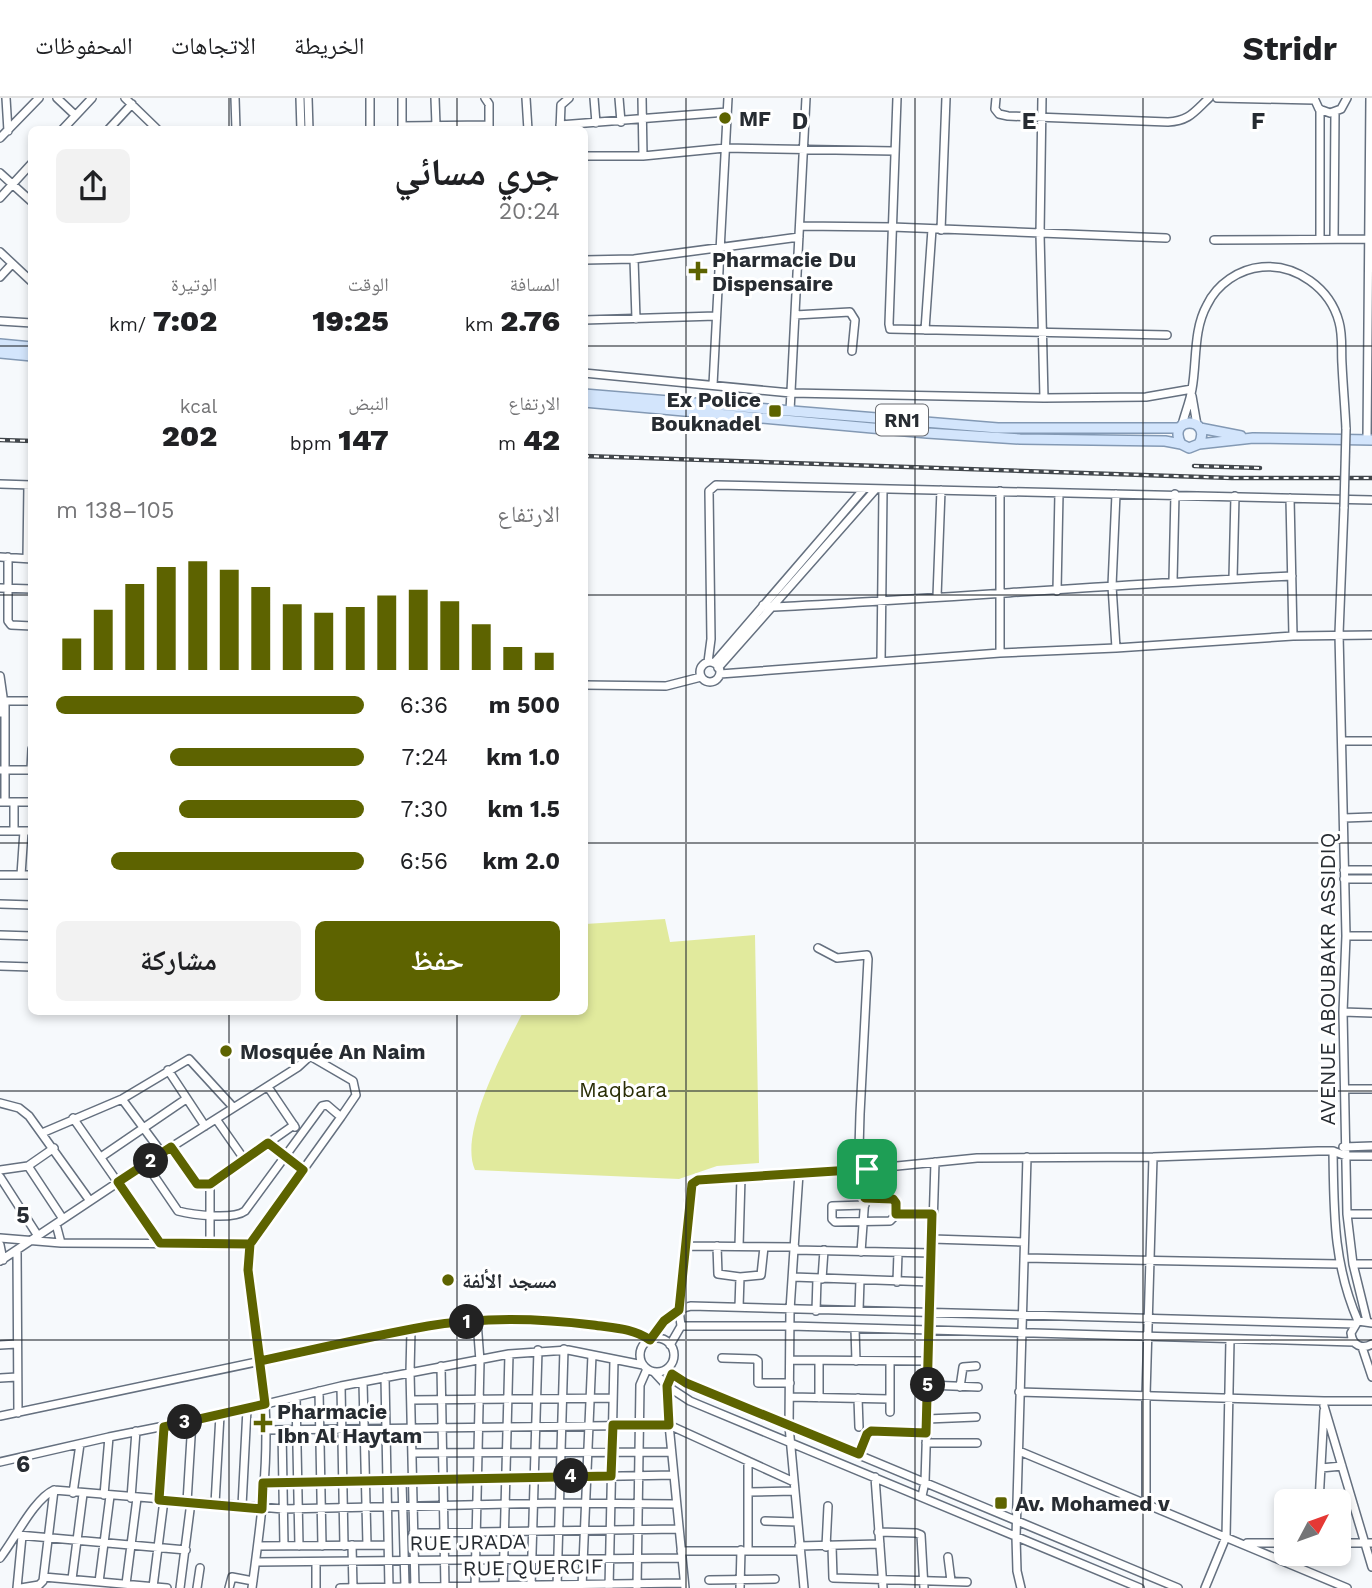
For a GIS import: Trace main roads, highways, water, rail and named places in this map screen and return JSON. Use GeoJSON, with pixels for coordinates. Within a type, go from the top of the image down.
{"type":"FeatureCollection","features":[{"type":"Feature","properties":{"kind":"main road"},"geometry":{"type":"LineString","coordinates":[[0,344],[28,346]]}},
{"type":"Feature","properties":{"kind":"main road"},"geometry":{"type":"LineString","coordinates":[[0,352],[28,356]]}},
{"type":"Feature","properties":{"kind":"main road","name":"RN1"},"geometry":{"type":"LineString","coordinates":[[588,394],[998,428],[1165,430],[1190,423],[1253,438]]}},
{"type":"Feature","properties":{"kind":"main road","name":"RN1"},"geometry":{"type":"LineString","coordinates":[[588,402],[927,433],[1181,444],[1189,448],[1199,444],[1253,438],[1370,440]]}},
{"type":"Feature","properties":{"kind":"main road"},"geometry":{"type":"LineString","coordinates":[[1181,427],[1177,438],[1181,444]]}},
{"type":"Feature","properties":{"kind":"main road"},"geometry":{"type":"LineString","coordinates":[[1199,427],[1202,436],[1199,444]]}},
{"type":"Feature","properties":{"kind":"railway"},"geometry":{"type":"LineString","coordinates":[[0,440],[28,441]]}},
{"type":"Feature","properties":{"kind":"railway"},"geometry":{"type":"LineString","coordinates":[[588,456],[1232,478],[1372,478]]}},
{"type":"Feature","properties":{"kind":"railway"},"geometry":{"type":"LineString","coordinates":[[1194,466],[1260,468]]}},
{"type":"Feature","properties":{"kind":"place","name":"MF"},"geometry":{"type":"Point","coordinates":[725,118]}},
{"type":"Feature","properties":{"kind":"place","name":"Pharmacie Du Dispensaire"},"geometry":{"type":"Point","coordinates":[698,271]}},
{"type":"Feature","properties":{"kind":"place","name":"Ex Police Bouknadel"},"geometry":{"type":"Point","coordinates":[775,411]}},
{"type":"Feature","properties":{"kind":"place","name":"Mosquée An Naim"},"geometry":{"type":"Point","coordinates":[226,1051]}},
{"type":"Feature","properties":{"kind":"place","name":"مسجد الألفة"},"geometry":{"type":"Point","coordinates":[448,1280]}},
{"type":"Feature","properties":{"kind":"place","name":"Pharmacie Ibn Al Haytam"},"geometry":{"type":"Point","coordinates":[263,1423]}},
{"type":"Feature","properties":{"kind":"place","name":"Av. Mohamed v"},"geometry":{"type":"Point","coordinates":[1001,1503]}},
{"type":"Feature","properties":{"kind":"park label","name":"Maqbara"},"geometry":{"type":"Point","coordinates":[623,1089]}}]}
